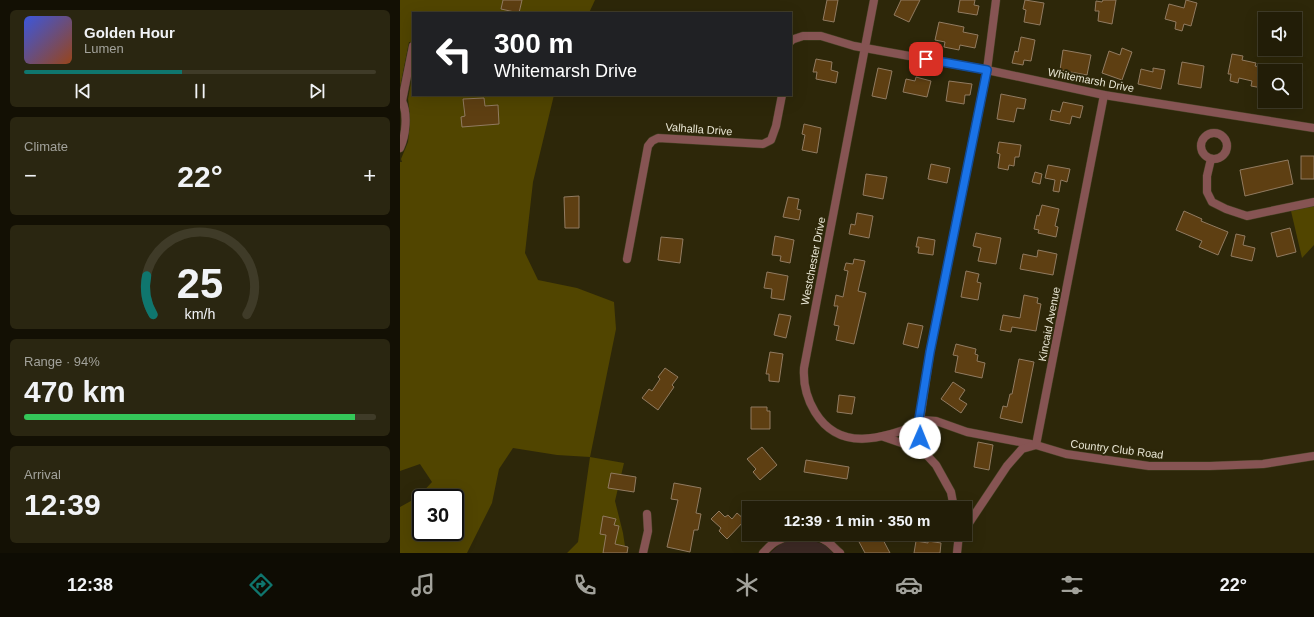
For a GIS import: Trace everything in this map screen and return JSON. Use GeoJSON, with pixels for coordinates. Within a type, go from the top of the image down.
{"type":"FeatureCollection","features":[{"type":"Feature","properties":{"kind":"street","name":"Westchester Drive"},"geometry":{"type":"LineString","coordinates":[[874,0],[803,378],[808,400],[820,420],[842,436],[857,439],[884,437],[919,423]]}},
{"type":"Feature","properties":{"kind":"street"},"geometry":{"type":"LineString","coordinates":[[922,450],[919,423],[930,352],[987,70],[996,0]]}},
{"type":"Feature","properties":{"kind":"street"},"geometry":{"type":"LineString","coordinates":[[792,40],[803,36],[821,36],[864,47]]}},
{"type":"Feature","properties":{"kind":"street","name":"Whitemarsh Drive"},"geometry":{"type":"LineString","coordinates":[[864,47],[987,70],[1104,95],[1314,128]]}},
{"type":"Feature","properties":{"kind":"street"},"geometry":{"type":"LineString","coordinates":[[400,148],[403,142],[405,122],[405,107],[401,102],[412,51]]}},
{"type":"Feature","properties":{"kind":"street","name":"Kincaid Avenue"},"geometry":{"type":"LineString","coordinates":[[1036,446],[1104,95]]}},
{"type":"Feature","properties":{"kind":"street","name":"Valhalla Drive"},"geometry":{"type":"LineString","coordinates":[[627,259],[648,146],[652,141],[658,138],[763,144],[771,140],[776,126],[782,96]]}},
{"type":"Feature","properties":{"kind":"street"},"geometry":{"type":"LineString","coordinates":[[1211,159],[1207,176],[1207,192],[1212,202],[1226,209],[1247,216],[1314,202]]}},
{"type":"Feature","properties":{"kind":"street","name":"Country Club Road"},"geometry":{"type":"LineString","coordinates":[[919,423],[936,421],[968,432],[1036,446],[1066,454],[1148,466],[1263,464],[1314,456]]}},
{"type":"Feature","properties":{"kind":"street"},"geometry":{"type":"LineString","coordinates":[[884,437],[922,450],[936,465],[952,492],[953,501]]}},
{"type":"Feature","properties":{"kind":"street"},"geometry":{"type":"LineString","coordinates":[[972,518],[1007,466],[1022,449],[1036,446]]}},
{"type":"Feature","properties":{"kind":"street"},"geometry":{"type":"LineString","coordinates":[[643,553],[648,531],[647,514]]}},
{"type":"Feature","properties":{"kind":"street"},"geometry":{"type":"LineString","coordinates":[[763,553],[776,541],[798,534],[815,537],[827,542],[840,553]]}},
{"type":"Feature","properties":{"kind":"street"},"geometry":{"type":"LineString","coordinates":[[957,553],[959,541]]}},
{"type":"Feature","properties":{"kind":"shaded area"},"geometry":{"type":"Polygon","coordinates":[[[400,0],[595,0],[589,12],[412,12],[412,42],[409,42],[400,87],[400,0]]]}},
{"type":"Feature","properties":{"kind":"shaded area"},"geometry":{"type":"Polygon","coordinates":[[[412,77],[412,96],[554,96],[533,182],[525,253],[538,280],[577,288],[614,302],[616,329],[590,457],[557,455],[513,448],[499,469],[492,503],[467,553],[400,553],[400,507],[412,500],[412,541],[464,541],[464,489],[425,489],[432,482],[420,464],[400,471],[400,162],[402,162],[401,159],[408,142],[410,122],[408,99],[412,77]]]}},
{"type":"Feature","properties":{"kind":"shaded area"},"geometry":{"type":"Polygon","coordinates":[[[1314,206],[1314,245],[1302,258],[1291,211],[1314,206]]]}},
{"type":"Feature","properties":{"kind":"shaded area"},"geometry":{"type":"Polygon","coordinates":[[[590,457],[624,463],[615,501],[623,533],[626,553],[567,553],[578,542],[590,457]]]}},
{"type":"Feature","properties":{"kind":"shaded area"},"geometry":{"type":"Polygon","coordinates":[[[787,541],[814,541],[825,545],[833,553],[770,553],[779,545],[787,541]]]}},
{"type":"Feature","properties":{"kind":"building"},"geometry":{"type":"Polygon","coordinates":[[[503,0],[522,0],[519,12],[501,9],[503,0]]]}},
{"type":"Feature","properties":{"kind":"building"},"geometry":{"type":"Polygon","coordinates":[[[827,0],[838,0],[834,22],[823,20],[827,0]]]}},
{"type":"Feature","properties":{"kind":"building"},"geometry":{"type":"Polygon","coordinates":[[[901,0],[920,0],[909,22],[894,15],[901,0]]]}},
{"type":"Feature","properties":{"kind":"building"},"geometry":{"type":"Polygon","coordinates":[[[960,0],[975,0],[974,5],[979,6],[977,15],[958,12],[960,0]]]}},
{"type":"Feature","properties":{"kind":"building"},"geometry":{"type":"Polygon","coordinates":[[[1025,0],[1044,3],[1040,25],[1024,22],[1026,10],[1023,9],[1025,0]]]}},
{"type":"Feature","properties":{"kind":"building"},"geometry":{"type":"Polygon","coordinates":[[[1103,0],[1116,0],[1112,24],[1098,21],[1099,11],[1095,11],[1096,1],[1102,2],[1103,0]]]}},
{"type":"Feature","properties":{"kind":"building"},"geometry":{"type":"Polygon","coordinates":[[[1186,0],[1197,3],[1191,26],[1184,24],[1182,31],[1175,29],[1176,22],[1165,19],[1169,4],[1184,8],[1186,0]]]}},
{"type":"Feature","properties":{"kind":"building"},"geometry":{"type":"Polygon","coordinates":[[[939,22],[964,27],[963,32],[978,35],[975,48],[960,45],[959,50],[944,47],[945,42],[935,40],[939,22]]]}},
{"type":"Feature","properties":{"kind":"building"},"geometry":{"type":"Polygon","coordinates":[[[1021,37],[1035,40],[1031,61],[1024,60],[1023,65],[1012,63],[1015,51],[1018,52],[1021,37]]]}},
{"type":"Feature","properties":{"kind":"building"},"geometry":{"type":"Polygon","coordinates":[[[1122,48],[1132,52],[1122,80],[1102,73],[1109,51],[1120,55],[1122,48]]]}},
{"type":"Feature","properties":{"kind":"building"},"geometry":{"type":"Polygon","coordinates":[[[1063,50],[1091,55],[1087,75],[1060,70],[1063,50]]]}},
{"type":"Feature","properties":{"kind":"building"},"geometry":{"type":"Polygon","coordinates":[[[1232,54],[1243,56],[1242,60],[1256,63],[1255,66],[1258,67],[1258,87],[1251,86],[1252,81],[1239,78],[1238,83],[1230,81],[1231,74],[1228,74],[1232,54]]]}},
{"type":"Feature","properties":{"kind":"building"},"geometry":{"type":"Polygon","coordinates":[[[816,59],[832,62],[831,70],[838,72],[836,83],[816,79],[817,72],[813,72],[816,59]]]}},
{"type":"Feature","properties":{"kind":"building"},"geometry":{"type":"Polygon","coordinates":[[[1182,62],[1204,66],[1201,88],[1178,84],[1182,62]]]}},
{"type":"Feature","properties":{"kind":"building"},"geometry":{"type":"Polygon","coordinates":[[[878,68],[892,71],[886,99],[872,96],[878,68]]]}},
{"type":"Feature","properties":{"kind":"building"},"geometry":{"type":"Polygon","coordinates":[[[1153,68],[1165,70],[1161,89],[1138,84],[1141,69],[1153,72],[1153,68]]]}},
{"type":"Feature","properties":{"kind":"building"},"geometry":{"type":"Polygon","coordinates":[[[916,77],[931,81],[927,97],[903,92],[906,79],[915,81],[916,77]]]}},
{"type":"Feature","properties":{"kind":"building"},"geometry":{"type":"Polygon","coordinates":[[[949,81],[972,84],[970,95],[965,95],[964,104],[946,101],[949,81]]]}},
{"type":"Feature","properties":{"kind":"building"},"geometry":{"type":"Polygon","coordinates":[[[1001,94],[1026,99],[1024,109],[1017,108],[1014,122],[997,119],[1001,94]]]}},
{"type":"Feature","properties":{"kind":"building"},"geometry":{"type":"Polygon","coordinates":[[[484,98],[485,106],[498,105],[499,124],[462,127],[461,117],[465,116],[463,99],[484,98]]]}},
{"type":"Feature","properties":{"kind":"building"},"geometry":{"type":"Polygon","coordinates":[[[1063,102],[1083,106],[1080,118],[1072,116],[1070,124],[1050,120],[1052,110],[1060,112],[1063,102]]]}},
{"type":"Feature","properties":{"kind":"building"},"geometry":{"type":"Polygon","coordinates":[[[804,124],[821,128],[817,153],[802,150],[805,135],[802,134],[804,124]]]}},
{"type":"Feature","properties":{"kind":"building"},"geometry":{"type":"Polygon","coordinates":[[[999,142],[1021,145],[1019,157],[1015,157],[1014,166],[1009,165],[1008,170],[998,168],[1000,154],[997,153],[999,142]]]}},
{"type":"Feature","properties":{"kind":"building"},"geometry":{"type":"Polygon","coordinates":[[[1301,156],[1314,156],[1314,179],[1301,179],[1301,156]]]}},
{"type":"Feature","properties":{"kind":"building"},"geometry":{"type":"Polygon","coordinates":[[[1288,160],[1293,184],[1245,196],[1240,170],[1288,160]]]}},
{"type":"Feature","properties":{"kind":"building"},"geometry":{"type":"Polygon","coordinates":[[[931,164],[950,168],[947,183],[928,179],[931,164]]]}},
{"type":"Feature","properties":{"kind":"building"},"geometry":{"type":"Polygon","coordinates":[[[1048,165],[1070,169],[1067,182],[1061,180],[1059,192],[1053,191],[1055,180],[1045,178],[1048,165]]]}},
{"type":"Feature","properties":{"kind":"building"},"geometry":{"type":"Polygon","coordinates":[[[1035,172],[1042,174],[1040,184],[1032,182],[1035,172]]]}},
{"type":"Feature","properties":{"kind":"building"},"geometry":{"type":"Polygon","coordinates":[[[866,174],[887,177],[883,199],[863,195],[866,174]]]}},
{"type":"Feature","properties":{"kind":"building"},"geometry":{"type":"Polygon","coordinates":[[[579,196],[579,228],[565,228],[564,197],[579,196]]]}},
{"type":"Feature","properties":{"kind":"building"},"geometry":{"type":"Polygon","coordinates":[[[788,197],[799,199],[797,209],[801,210],[799,220],[783,217],[788,197]]]}},
{"type":"Feature","properties":{"kind":"building"},"geometry":{"type":"Polygon","coordinates":[[[1042,205],[1059,209],[1055,226],[1058,227],[1056,237],[1038,233],[1039,230],[1034,229],[1037,215],[1039,216],[1042,205]]]}},
{"type":"Feature","properties":{"kind":"building"},"geometry":{"type":"Polygon","coordinates":[[[1184,211],[1202,219],[1201,221],[1228,232],[1218,255],[1199,247],[1202,241],[1176,230],[1184,211]]]}},
{"type":"Feature","properties":{"kind":"building"},"geometry":{"type":"Polygon","coordinates":[[[857,213],[873,216],[869,238],[849,234],[851,224],[855,225],[857,213]]]}},
{"type":"Feature","properties":{"kind":"building"},"geometry":{"type":"Polygon","coordinates":[[[1290,228],[1296,252],[1277,257],[1271,233],[1290,228]]]}},
{"type":"Feature","properties":{"kind":"building"},"geometry":{"type":"Polygon","coordinates":[[[976,233],[1001,238],[996,264],[978,261],[981,248],[973,246],[976,233]]]}},
{"type":"Feature","properties":{"kind":"building"},"geometry":{"type":"Polygon","coordinates":[[[1236,234],[1245,236],[1243,245],[1255,248],[1252,261],[1231,256],[1236,234]]]}},
{"type":"Feature","properties":{"kind":"building"},"geometry":{"type":"Polygon","coordinates":[[[775,236],[794,240],[790,263],[780,261],[781,256],[772,255],[775,236]]]}},
{"type":"Feature","properties":{"kind":"building"},"geometry":{"type":"Polygon","coordinates":[[[661,237],[683,239],[680,263],[658,260],[661,237]]]}},
{"type":"Feature","properties":{"kind":"building"},"geometry":{"type":"Polygon","coordinates":[[[918,237],[935,240],[933,255],[918,253],[919,247],[916,247],[918,237]]]}},
{"type":"Feature","properties":{"kind":"building"},"geometry":{"type":"Polygon","coordinates":[[[1038,250],[1057,254],[1053,275],[1020,269],[1023,254],[1037,257],[1038,250]]]}},
{"type":"Feature","properties":{"kind":"building"},"geometry":{"type":"Polygon","coordinates":[[[854,259],[865,261],[858,291],[866,293],[854,344],[836,340],[839,326],[834,325],[838,306],[834,306],[836,295],[843,297],[848,271],[844,270],[846,263],[853,264],[854,259]]]}},
{"type":"Feature","properties":{"kind":"building"},"geometry":{"type":"Polygon","coordinates":[[[966,271],[979,274],[977,282],[981,283],[978,300],[961,297],[966,271]]]}},
{"type":"Feature","properties":{"kind":"building"},"geometry":{"type":"Polygon","coordinates":[[[767,272],[788,276],[784,300],[771,298],[772,289],[764,288],[767,272]]]}},
{"type":"Feature","properties":{"kind":"building"},"geometry":{"type":"Polygon","coordinates":[[[1024,295],[1038,298],[1037,303],[1041,304],[1036,331],[1012,327],[1011,332],[1000,330],[1003,315],[1020,318],[1024,295]]]}},
{"type":"Feature","properties":{"kind":"building"},"geometry":{"type":"Polygon","coordinates":[[[779,314],[791,316],[786,338],[774,335],[779,314]]]}},
{"type":"Feature","properties":{"kind":"building"},"geometry":{"type":"Polygon","coordinates":[[[908,323],[923,326],[918,348],[903,344],[908,323]]]}},
{"type":"Feature","properties":{"kind":"building"},"geometry":{"type":"Polygon","coordinates":[[[956,344],[976,349],[975,354],[978,355],[977,361],[985,363],[982,378],[955,372],[958,356],[953,355],[956,344]]]}},
{"type":"Feature","properties":{"kind":"building"},"geometry":{"type":"Polygon","coordinates":[[[770,352],[783,354],[779,382],[769,381],[769,374],[766,374],[770,352]]]}},
{"type":"Feature","properties":{"kind":"building"},"geometry":{"type":"Polygon","coordinates":[[[1019,359],[1034,362],[1022,423],[1000,418],[1003,406],[1007,407],[1010,394],[1012,394],[1019,359]]]}},
{"type":"Feature","properties":{"kind":"building"},"geometry":{"type":"Polygon","coordinates":[[[665,368],[678,377],[672,385],[674,387],[658,410],[642,398],[649,389],[652,391],[660,379],[658,377],[665,368]]]}},
{"type":"Feature","properties":{"kind":"building"},"geometry":{"type":"Polygon","coordinates":[[[953,382],[965,390],[959,399],[967,404],[961,413],[941,399],[953,382]]]}},
{"type":"Feature","properties":{"kind":"building"},"geometry":{"type":"Polygon","coordinates":[[[839,395],[855,397],[852,414],[837,412],[839,395]]]}},
{"type":"Feature","properties":{"kind":"building"},"geometry":{"type":"Polygon","coordinates":[[[751,407],[767,407],[767,411],[770,411],[770,429],[751,429],[751,407]]]}},
{"type":"Feature","properties":{"kind":"building"},"geometry":{"type":"Polygon","coordinates":[[[978,442],[993,445],[989,470],[974,467],[978,442]]]}},
{"type":"Feature","properties":{"kind":"building"},"geometry":{"type":"Polygon","coordinates":[[[762,447],[777,465],[760,480],[753,472],[756,469],[747,459],[762,447]]]}},
{"type":"Feature","properties":{"kind":"building"},"geometry":{"type":"Polygon","coordinates":[[[806,460],[849,467],[847,479],[804,472],[806,460]]]}},
{"type":"Feature","properties":{"kind":"building"},"geometry":{"type":"Polygon","coordinates":[[[611,473],[636,477],[634,492],[608,488],[611,473]]]}},
{"type":"Feature","properties":{"kind":"building"},"geometry":{"type":"Polygon","coordinates":[[[674,483],[701,488],[696,513],[701,514],[698,530],[694,530],[690,552],[667,547],[678,500],[671,499],[674,483]]]}},
{"type":"Feature","properties":{"kind":"building"},"geometry":{"type":"Polygon","coordinates":[[[719,511],[725,517],[728,515],[732,519],[737,513],[742,517],[742,523],[727,539],[719,531],[721,528],[711,519],[719,511]]]}},
{"type":"Feature","properties":{"kind":"building"},"geometry":{"type":"Polygon","coordinates":[[[603,516],[616,519],[614,525],[619,526],[615,544],[628,547],[627,553],[603,553],[606,535],[600,534],[603,516]]]}},
{"type":"Feature","properties":{"kind":"building"},"geometry":{"type":"Polygon","coordinates":[[[859,541],[884,541],[890,553],[865,553],[859,541]]]}},
{"type":"Feature","properties":{"kind":"building"},"geometry":{"type":"Polygon","coordinates":[[[916,541],[941,543],[940,553],[914,553],[916,541]]]}},
{"type":"Feature","properties":{"kind":"route"},"geometry":{"type":"LineString","coordinates":[[920,438],[918,425],[930,352],[987,70],[926,59]]}}]}
